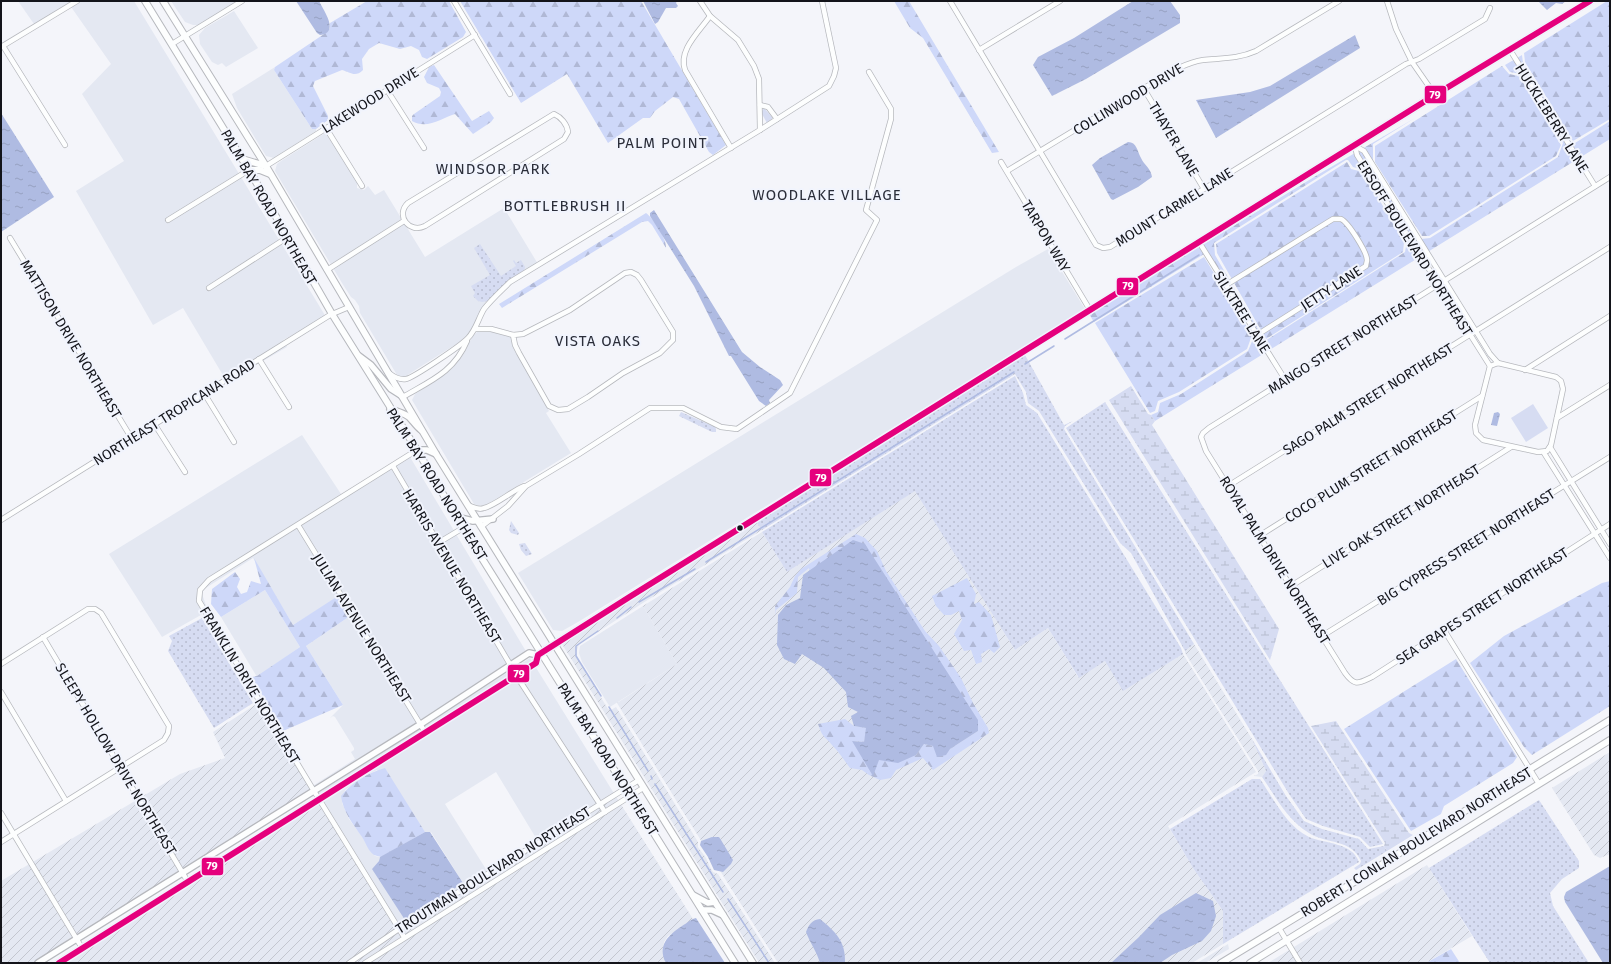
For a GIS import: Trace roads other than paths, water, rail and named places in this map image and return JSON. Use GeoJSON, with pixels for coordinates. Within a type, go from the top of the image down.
{"type":"FeatureCollection","features":[{"type":"Feature","properties":{"kind":"main road","name":"PALM BAY ROAD NORTHEAST"},"geometry":{"type":"LineString","coordinates":[[145,1],[249,170],[332,314],[417,450],[540,654],[626,788],[735,963]]}},
{"type":"Feature","properties":{"kind":"main road","name":"PALM BAY ROAD NORTHEAST"},"geometry":{"type":"LineString","coordinates":[[163,1],[266,166],[436,454],[753,963]]}},
{"type":"Feature","properties":{"kind":"main road"},"geometry":{"type":"LineString","coordinates":[[242,159],[266,166]]}},
{"type":"Feature","properties":{"kind":"main road"},"geometry":{"type":"LineString","coordinates":[[249,170],[260,170],[270,174]]}},
{"type":"Feature","properties":{"kind":"main road","name":"ROBERT J CONLAN BOULEVARD NORTHEAST"},"geometry":{"type":"LineString","coordinates":[[1221,963],[1372,871],[1530,769],[1610,720]]}},
{"type":"Feature","properties":{"kind":"main road","name":"ROBERT J CONLAN BOULEVARD NORTHEAST"},"geometry":{"type":"LineString","coordinates":[[1250,963],[1610,740]]}},
{"type":"Feature","properties":{"kind":"street"},"geometry":{"type":"LineString","coordinates":[[65,145],[2,46],[77,1]]}},
{"type":"Feature","properties":{"kind":"street"},"geometry":{"type":"LineString","coordinates":[[172,44],[242,1]]}},
{"type":"Feature","properties":{"kind":"street"},"geometry":{"type":"LineString","coordinates":[[454,1],[510,94]]}},
{"type":"Feature","properties":{"kind":"street"},"geometry":{"type":"LineString","coordinates":[[700,1],[710,16],[738,40],[749,56],[759,79],[760,130]]}},
{"type":"Feature","properties":{"kind":"street"},"geometry":{"type":"LineString","coordinates":[[388,372],[394,377],[408,379],[467,339],[476,329],[483,310],[510,282],[731,148],[829,86],[836,68],[822,1]]}},
{"type":"Feature","properties":{"kind":"street","name":"MOUNT CARMEL LANE"},"geometry":{"type":"LineString","coordinates":[[950,1],[1096,245],[1103,248],[1110,247],[1406,64],[1419,59],[1485,19],[1490,8]]}},
{"type":"Feature","properties":{"kind":"street"},"geometry":{"type":"LineString","coordinates":[[979,50],[1060,1]]}},
{"type":"Feature","properties":{"kind":"street","name":"COLLINWOOD DRIVE"},"geometry":{"type":"LineString","coordinates":[[1007,172],[1187,64],[1202,60],[1231,59],[1250,54],[1339,1]]}},
{"type":"Feature","properties":{"kind":"street"},"geometry":{"type":"LineString","coordinates":[[1394,1],[1388,2],[1396,29],[1412,62],[1435,95]]}},
{"type":"Feature","properties":{"kind":"street"},"geometry":{"type":"LineString","coordinates":[[59,963],[536,663],[540,654],[554,645],[1435,95],[1590,1]]}},
{"type":"Feature","properties":{"kind":"street"},"geometry":{"type":"LineString","coordinates":[[710,16],[685,50],[683,64],[685,70],[731,148]]}},
{"type":"Feature","properties":{"kind":"street","name":"LAKEWOOD DRIVE"},"geometry":{"type":"LineString","coordinates":[[266,166],[475,35]]}},
{"type":"Feature","properties":{"kind":"street","name":"HUCKLEBERRY LANE"},"geometry":{"type":"LineString","coordinates":[[1510,50],[1595,186]]}},
{"type":"Feature","properties":{"kind":"street"},"geometry":{"type":"LineString","coordinates":[[467,504],[472,507],[485,508],[516,489],[526,486],[579,454],[650,408],[683,408],[721,427],[737,429],[790,393],[877,220],[866,210],[890,119],[891,109],[869,72]]}},
{"type":"Feature","properties":{"kind":"street","name":"THAYER LANE"},"geometry":{"type":"LineString","coordinates":[[1144,89],[1204,189]]}},
{"type":"Feature","properties":{"kind":"street"},"geometry":{"type":"LineString","coordinates":[[387,90],[424,148]]}},
{"type":"Feature","properties":{"kind":"street"},"geometry":{"type":"LineString","coordinates":[[760,105],[768,107],[777,119]]}},
{"type":"Feature","properties":{"kind":"street"},"geometry":{"type":"LineString","coordinates":[[552,114],[561,118],[568,132],[564,139],[424,226],[418,229],[413,228],[404,221],[404,208],[408,203],[552,114]]}},
{"type":"Feature","properties":{"kind":"street"},"geometry":{"type":"LineString","coordinates":[[326,128],[362,186]]}},
{"type":"Feature","properties":{"kind":"street","name":"ERSOFF BOULEVARD NORTHEAST"},"geometry":{"type":"LineString","coordinates":[[1355,146],[1364,151],[1476,332],[1490,354],[1498,363]]}},
{"type":"Feature","properties":{"kind":"street","name":"ERSOFF BOULEVARD NORTHEAST"},"geometry":{"type":"LineString","coordinates":[[1355,146],[1357,155],[1490,366]]}},
{"type":"Feature","properties":{"kind":"street","name":"TARPON WAY"},"geometry":{"type":"LineString","coordinates":[[1001,162],[1090,310]]}},
{"type":"Feature","properties":{"kind":"street"},"geometry":{"type":"LineString","coordinates":[[168,220],[249,170]]}},
{"type":"Feature","properties":{"kind":"street","name":"MANGO STREET NORTHEAST"},"geometry":{"type":"LineString","coordinates":[[1201,437],[1209,428],[1610,177]]}},
{"type":"Feature","properties":{"kind":"street"},"geometry":{"type":"LineString","coordinates":[[1376,184],[1382,180]]}},
{"type":"Feature","properties":{"kind":"street","name":"JETTY LANE"},"geometry":{"type":"LineString","coordinates":[[1226,285],[1333,219],[1341,218],[1347,223],[1366,254],[1367,263],[1362,269],[1257,335]]}},
{"type":"Feature","properties":{"kind":"street"},"geometry":{"type":"LineString","coordinates":[[327,270],[404,221]]}},
{"type":"Feature","properties":{"kind":"street"},"geometry":{"type":"LineString","coordinates":[[1404,230],[1410,226]]}},
{"type":"Feature","properties":{"kind":"street"},"geometry":{"type":"LineString","coordinates":[[209,288],[288,237]]}},
{"type":"Feature","properties":{"kind":"street","name":"MATTISON DRIVE NORTHEAST"},"geometry":{"type":"LineString","coordinates":[[10,238],[132,439]]}},
{"type":"Feature","properties":{"kind":"street","name":"SILKTREE LANE"},"geometry":{"type":"LineString","coordinates":[[1199,242],[1286,381]]}},
{"type":"Feature","properties":{"kind":"street","name":"SAGO PALM STREET NORTHEAST"},"geometry":{"type":"LineString","coordinates":[[1228,486],[1610,247]]}},
{"type":"Feature","properties":{"kind":"street"},"geometry":{"type":"LineString","coordinates":[[476,329],[491,329],[513,335],[523,334],[570,310],[624,273],[631,272],[637,275],[641,280],[673,332],[673,340],[660,353],[623,373],[588,397],[568,408],[558,410],[549,406],[517,349],[513,335]]}},
{"type":"Feature","properties":{"kind":"street","name":"NORTHEAST TROPICANA ROAD"},"geometry":{"type":"LineString","coordinates":[[1,520],[332,314],[349,307]]}},
{"type":"Feature","properties":{"kind":"street"},"geometry":{"type":"LineString","coordinates":[[1525,370],[1610,316]]}},
{"type":"Feature","properties":{"kind":"street"},"geometry":{"type":"LineString","coordinates":[[357,355],[371,365],[391,389],[403,397],[443,373],[456,362],[467,339]]}},
{"type":"Feature","properties":{"kind":"street"},"geometry":{"type":"LineString","coordinates":[[259,359],[289,407]]}},
{"type":"Feature","properties":{"kind":"street"},"geometry":{"type":"LineString","coordinates":[[1544,453],[1550,447],[1557,418],[1563,389],[1561,381],[1556,376],[1498,363],[1490,366],[1475,425],[1476,433],[1483,440],[1544,453],[1610,558]]}},
{"type":"Feature","properties":{"kind":"street"},"geometry":{"type":"LineString","coordinates":[[1557,418],[1610,385]]}},
{"type":"Feature","properties":{"kind":"street"},"geometry":{"type":"LineString","coordinates":[[204,393],[234,442]]}},
{"type":"Feature","properties":{"kind":"street","name":"COCO PLUM STREET NORTHEAST"},"geometry":{"type":"LineString","coordinates":[[1259,536],[1482,396]]}},
{"type":"Feature","properties":{"kind":"street"},"geometry":{"type":"LineString","coordinates":[[390,409],[402,413],[410,418],[415,425],[423,431]]}},
{"type":"Feature","properties":{"kind":"street"},"geometry":{"type":"LineString","coordinates":[[155,425],[185,472]]}},
{"type":"Feature","properties":{"kind":"street","name":"ROYAL PALM DRIVE NORTHEAST"},"geometry":{"type":"LineString","coordinates":[[1201,437],[1206,451],[1352,682]]}},
{"type":"Feature","properties":{"kind":"street","name":"LIVE OAK STREET NORTHEAST"},"geometry":{"type":"LineString","coordinates":[[1290,586],[1511,447]]}},
{"type":"Feature","properties":{"kind":"street"},"geometry":{"type":"LineString","coordinates":[[1550,447],[1610,544]]}},
{"type":"Feature","properties":{"kind":"street"},"geometry":{"type":"LineString","coordinates":[[417,450],[427,450],[436,454]]}},
{"type":"Feature","properties":{"kind":"street","name":"FRANKLIN DRIVE NORTHEAST"},"geometry":{"type":"LineString","coordinates":[[404,937],[319,800],[199,601],[200,590],[209,580],[417,450]]}},
{"type":"Feature","properties":{"kind":"street","name":"BIG CYPRESS STREET NORTHEAST"},"geometry":{"type":"LineString","coordinates":[[1322,636],[1610,457]]}},
{"type":"Feature","properties":{"kind":"street","name":"HARRIS AVENUE NORTHEAST"},"geometry":{"type":"LineString","coordinates":[[392,466],[511,666]]}},
{"type":"Feature","properties":{"kind":"street"},"geometry":{"type":"LineString","coordinates":[[481,527],[508,506],[526,486]]}},
{"type":"Feature","properties":{"kind":"street"},"geometry":{"type":"LineString","coordinates":[[456,517],[468,520],[493,519]]}},
{"type":"Feature","properties":{"kind":"street","name":"SEA GRAPES STREET NORTHEAST"},"geometry":{"type":"LineString","coordinates":[[1352,682],[1362,682],[1372,677],[1610,524]]}},
{"type":"Feature","properties":{"kind":"street","name":"JULIAN AVENUE NORTHEAST"},"geometry":{"type":"LineString","coordinates":[[298,525],[425,732]]}},
{"type":"Feature","properties":{"kind":"street"},"geometry":{"type":"LineString","coordinates":[[438,543],[463,528]]}},
{"type":"Feature","properties":{"kind":"street"},"geometry":{"type":"LineString","coordinates":[[1,664],[88,610],[95,609],[101,613],[168,726],[168,733],[164,740],[1,842]]}},
{"type":"Feature","properties":{"kind":"street"},"geometry":{"type":"LineString","coordinates":[[1444,630],[1539,784]]}},
{"type":"Feature","properties":{"kind":"street","name":"SLEEPY HOLLOW DRIVE NORTHEAST"},"geometry":{"type":"LineString","coordinates":[[43,637],[188,882]]}},
{"type":"Feature","properties":{"kind":"street"},"geometry":{"type":"LineString","coordinates":[[38,963],[421,724],[530,653],[540,654]]}},
{"type":"Feature","properties":{"kind":"street"},"geometry":{"type":"LineString","coordinates":[[516,675],[605,812]]}},
{"type":"Feature","properties":{"kind":"street"},"geometry":{"type":"LineString","coordinates":[[1,692],[66,801]]}},
{"type":"Feature","properties":{"kind":"street","name":"TROUTMAN BOULEVARD NORTHEAST"},"geometry":{"type":"LineString","coordinates":[[348,963],[399,929],[639,780]]}},
{"type":"Feature","properties":{"kind":"street","name":"TROUTMAN BOULEVARD NORTHEAST"},"geometry":{"type":"LineString","coordinates":[[365,963],[404,937],[643,788]]}},
{"type":"Feature","properties":{"kind":"street"},"geometry":{"type":"LineString","coordinates":[[1,813],[82,948]]}},
{"type":"Feature","properties":{"kind":"street"},"geometry":{"type":"LineString","coordinates":[[258,825],[264,835]]}},
{"type":"Feature","properties":{"kind":"street"},"geometry":{"type":"LineString","coordinates":[[492,871],[497,879]]}},
{"type":"Feature","properties":{"kind":"street"},"geometry":{"type":"LineString","coordinates":[[693,896],[708,903],[715,902]]}},
{"type":"Feature","properties":{"kind":"street"},"geometry":{"type":"LineString","coordinates":[[702,910],[712,910],[722,915]]}},
{"type":"Feature","properties":{"kind":"street"},"geometry":{"type":"LineString","coordinates":[[1279,928],[1300,963]]}},
{"type":"Feature","properties":{"kind":"water"},"geometry":{"type":"Polygon","coordinates":[[[296,1],[319,1],[329,21],[329,30],[320,35],[317,33],[296,1]]]}},
{"type":"Feature","properties":{"kind":"water"},"geometry":{"type":"Polygon","coordinates":[[[643,1],[677,1],[676,3],[678,6],[676,8],[666,8],[658,22],[655,24],[643,1]]]}},
{"type":"Feature","properties":{"kind":"water"},"geometry":{"type":"Polygon","coordinates":[[[1133,1],[1170,1],[1180,15],[1180,23],[1086,79],[1052,96],[1033,65],[1038,57],[1074,38],[1133,1]]]}},
{"type":"Feature","properties":{"kind":"water"},"geometry":{"type":"Polygon","coordinates":[[[1538,1],[1566,1],[1562,4],[1556,3],[1547,10],[1538,1]]]}},
{"type":"Feature","properties":{"kind":"water"},"geometry":{"type":"Polygon","coordinates":[[[1355,35],[1360,48],[1216,138],[1196,100],[1250,92],[1270,86],[1355,35]]]}},
{"type":"Feature","properties":{"kind":"water"},"geometry":{"type":"Polygon","coordinates":[[[1,113],[54,197],[1,232],[1,113]]]}},
{"type":"Feature","properties":{"kind":"water"},"geometry":{"type":"Polygon","coordinates":[[[1128,142],[1135,145],[1152,177],[1138,187],[1113,200],[1111,199],[1092,165],[1100,158],[1128,142]]]}},
{"type":"Feature","properties":{"kind":"water"},"geometry":{"type":"Polygon","coordinates":[[[654,210],[742,352],[760,367],[780,380],[783,385],[769,400],[770,403],[766,406],[759,401],[731,356],[729,356],[694,286],[650,216],[650,213],[654,210]]]}},
{"type":"Feature","properties":{"kind":"water"},"geometry":{"type":"Polygon","coordinates":[[[1498,412],[1500,414],[1497,426],[1491,425],[1494,413],[1498,412]]]}},
{"type":"Feature","properties":{"kind":"water"},"geometry":{"type":"Polygon","coordinates":[[[853,540],[865,544],[978,720],[978,731],[950,749],[946,755],[937,757],[933,746],[924,744],[916,755],[898,763],[879,760],[873,776],[852,741],[864,742],[866,728],[854,726],[851,716],[858,712],[848,707],[846,692],[824,668],[802,654],[795,664],[784,659],[777,645],[778,615],[786,605],[800,598],[803,575],[853,540]]]}},
{"type":"Feature","properties":{"kind":"water"},"geometry":{"type":"Polygon","coordinates":[[[425,832],[430,832],[463,883],[405,920],[372,869],[379,861],[380,857],[425,832]]]}},
{"type":"Feature","properties":{"kind":"water"},"geometry":{"type":"Polygon","coordinates":[[[712,837],[719,837],[733,860],[723,872],[714,870],[700,845],[701,841],[712,837]]]}},
{"type":"Feature","properties":{"kind":"water"},"geometry":{"type":"Polygon","coordinates":[[[1610,866],[1610,963],[1603,963],[1565,902],[1564,897],[1566,892],[1610,866]]]}},
{"type":"Feature","properties":{"kind":"water"},"geometry":{"type":"Polygon","coordinates":[[[1196,893],[1213,901],[1216,916],[1211,931],[1202,941],[1172,955],[1160,963],[1111,963],[1160,915],[1196,893]]]}},
{"type":"Feature","properties":{"kind":"water"},"geometry":{"type":"Polygon","coordinates":[[[696,918],[725,963],[666,963],[663,946],[668,937],[677,929],[696,918]]]}},
{"type":"Feature","properties":{"kind":"water"},"geometry":{"type":"Polygon","coordinates":[[[820,919],[831,928],[842,943],[845,963],[820,963],[806,932],[811,923],[820,919]]]}},
{"type":"Feature","properties":{"kind":"waterway"},"geometry":{"type":"LineString","coordinates":[[1065,339],[1199,255]]}},
{"type":"Feature","properties":{"kind":"waterway"},"geometry":{"type":"LineString","coordinates":[[1025,364],[1054,346]]}},
{"type":"Feature","properties":{"kind":"waterway"},"geometry":{"type":"LineString","coordinates":[[706,562],[1014,372]]}},
{"type":"Feature","properties":{"kind":"waterway"},"geometry":{"type":"LineString","coordinates":[[639,602],[695,569]]}},
{"type":"Feature","properties":{"kind":"waterway"},"geometry":{"type":"LineString","coordinates":[[617,618],[631,607]]}},
{"type":"Feature","properties":{"kind":"waterway"},"geometry":{"type":"LineString","coordinates":[[598,631],[576,646],[576,656],[601,696]]}},
{"type":"Feature","properties":{"kind":"waterway"},"geometry":{"type":"LineString","coordinates":[[609,707],[648,771]]}},
{"type":"Feature","properties":{"kind":"waterway"},"geometry":{"type":"LineString","coordinates":[[655,784],[723,892]]}},
{"type":"Feature","properties":{"kind":"waterway"},"geometry":{"type":"LineString","coordinates":[[728,899],[769,963]]}},
{"type":"Feature","properties":{"kind":"district","name":"PALM POINT"},"geometry":{"type":"Point","coordinates":[662,143]}},
{"type":"Feature","properties":{"kind":"district","name":"WINDSOR PARK"},"geometry":{"type":"Point","coordinates":[493,169]}},
{"type":"Feature","properties":{"kind":"district","name":"WOODLAKE VILLAGE"},"geometry":{"type":"Point","coordinates":[827,195]}},
{"type":"Feature","properties":{"kind":"district","name":"BOTTLEBRUSH II"},"geometry":{"type":"Point","coordinates":[565,206]}},
{"type":"Feature","properties":{"kind":"district","name":"VISTA OAKS"},"geometry":{"type":"Point","coordinates":[598,341]}}]}
